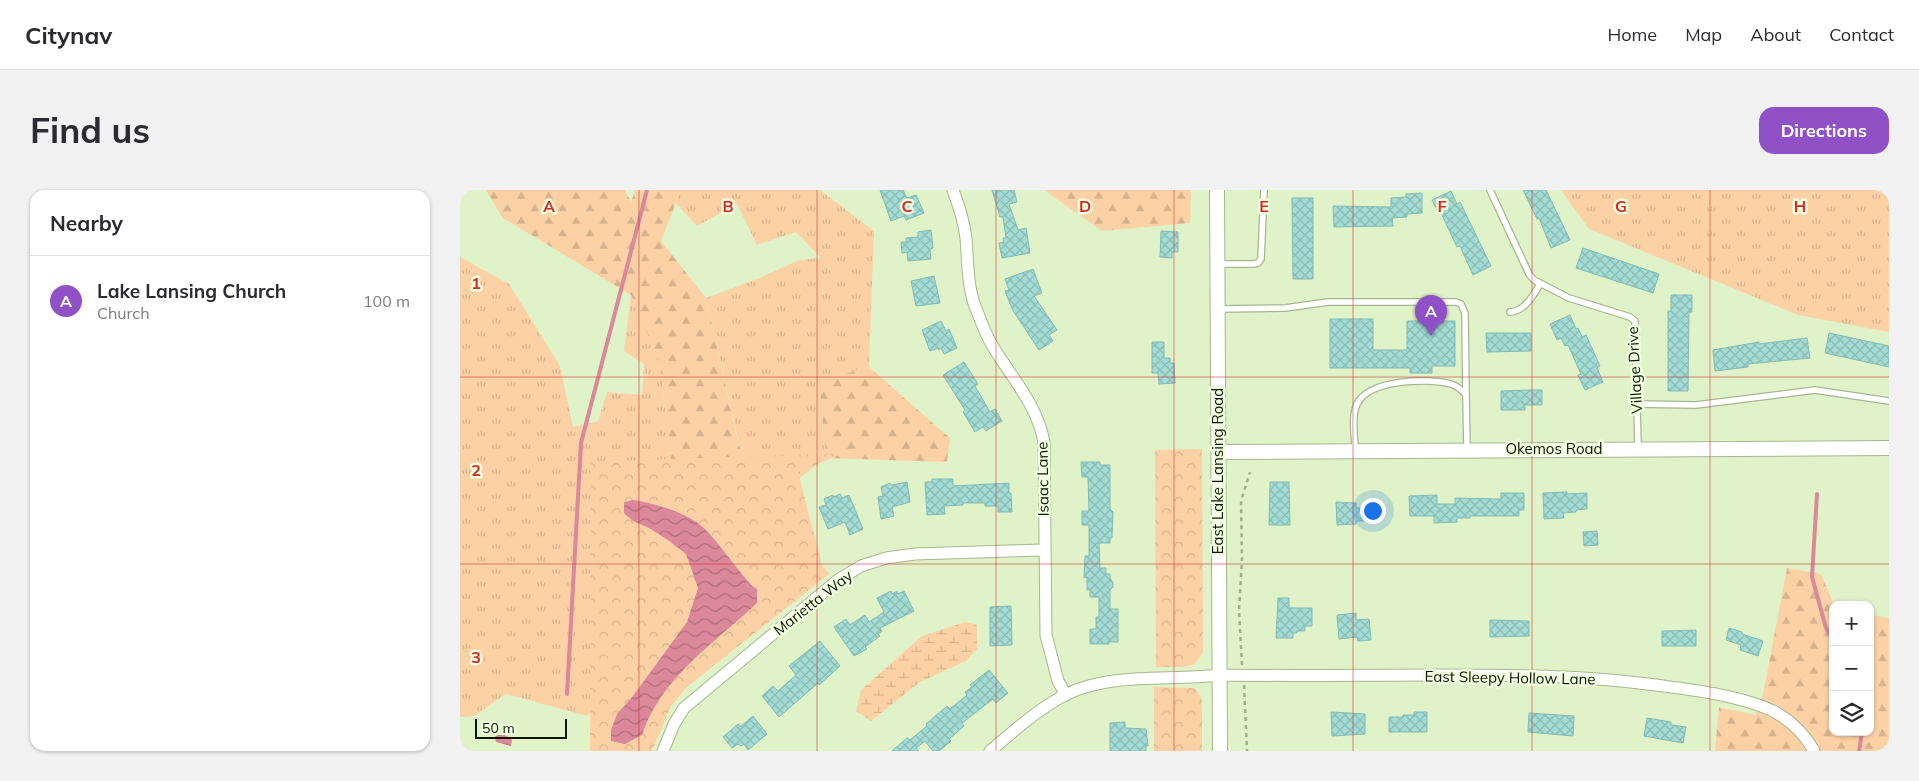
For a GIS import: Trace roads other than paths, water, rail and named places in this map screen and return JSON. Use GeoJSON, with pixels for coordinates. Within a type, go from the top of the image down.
{"type":"FeatureCollection","features":[{"type":"Feature","properties":{"kind":"street","name":"Isaac Lane"},"geometry":{"type":"LineString","coordinates":[[953,190],[964,228],[969,282],[974,304],[992,344],[1034,409],[1041,425],[1044,442],[1046,635],[1058,681],[1066,695]]}},
{"type":"Feature","properties":{"kind":"street","name":"East Lake Lansing Road"},"geometry":{"type":"LineString","coordinates":[[1217,190],[1218,675],[1220,751]]}},
{"type":"Feature","properties":{"kind":"street","name":"Okemos Road"},"geometry":{"type":"LineString","coordinates":[[1218,452],[1467,449],[1889,448]]}},
{"type":"Feature","properties":{"kind":"street","name":"Marietta Way"},"geometry":{"type":"LineString","coordinates":[[663,751],[674,724],[684,708],[838,580],[861,566],[886,558],[915,554],[1044,550]]}},
{"type":"Feature","properties":{"kind":"street","name":"East Sleepy Hollow Lane"},"geometry":{"type":"LineString","coordinates":[[990,751],[1042,709],[1066,695],[1086,687],[1113,681],[1218,675],[1494,675],[1640,683],[1708,694],[1760,706],[1780,715],[1794,725],[1814,751]]}},
{"type":"Feature","properties":{"kind":"lane"},"geometry":{"type":"LineString","coordinates":[[1217,264],[1253,264],[1258,263],[1261,259],[1264,190]]}},
{"type":"Feature","properties":{"kind":"lane","name":"Village Drive"},"geometry":{"type":"LineString","coordinates":[[1490,190],[1529,274],[1534,280],[1569,298],[1630,317],[1635,321],[1638,449]]}},
{"type":"Feature","properties":{"kind":"lane"},"geometry":{"type":"LineString","coordinates":[[1510,312],[1517,312],[1523,308],[1540,284]]}},
{"type":"Feature","properties":{"kind":"lane"},"geometry":{"type":"LineString","coordinates":[[1218,309],[1285,308],[1328,302],[1456,302],[1461,304],[1465,313],[1467,449]]}},
{"type":"Feature","properties":{"kind":"lane"},"geometry":{"type":"LineString","coordinates":[[1355,450],[1355,413],[1358,403],[1365,394],[1375,388],[1404,382],[1432,381],[1452,384],[1466,395]]}},
{"type":"Feature","properties":{"kind":"lane"},"geometry":{"type":"LineString","coordinates":[[1636,404],[1696,404],[1815,390],[1889,400]]}},
{"type":"Feature","properties":{"kind":"water"},"geometry":{"type":"Polygon","coordinates":[[[634,500],[672,510],[698,523],[757,590],[757,603],[707,647],[676,678],[651,714],[642,735],[625,744],[611,741],[611,730],[617,714],[633,696],[687,622],[698,588],[686,554],[668,540],[633,521],[624,513],[624,502],[634,500]]]}},
{"type":"Feature","properties":{"kind":"water"},"geometry":{"type":"Polygon","coordinates":[[[505,735],[512,740],[511,746],[496,742],[495,737],[505,735]]]}},
{"type":"Feature","properties":{"kind":"waterway"},"geometry":{"type":"LineString","coordinates":[[567,694],[581,443],[647,190]]}},
{"type":"Feature","properties":{"kind":"waterway"},"geometry":{"type":"LineString","coordinates":[[1817,494],[1812,577],[1829,633]]}},
{"type":"Feature","properties":{"kind":"waterway"},"geometry":{"type":"LineString","coordinates":[[1859,751],[1861,736]]}},
{"type":"Feature","properties":{"kind":"place","name":"Lake Lansing Church"},"geometry":{"type":"Point","coordinates":[1431,336]}}]}
